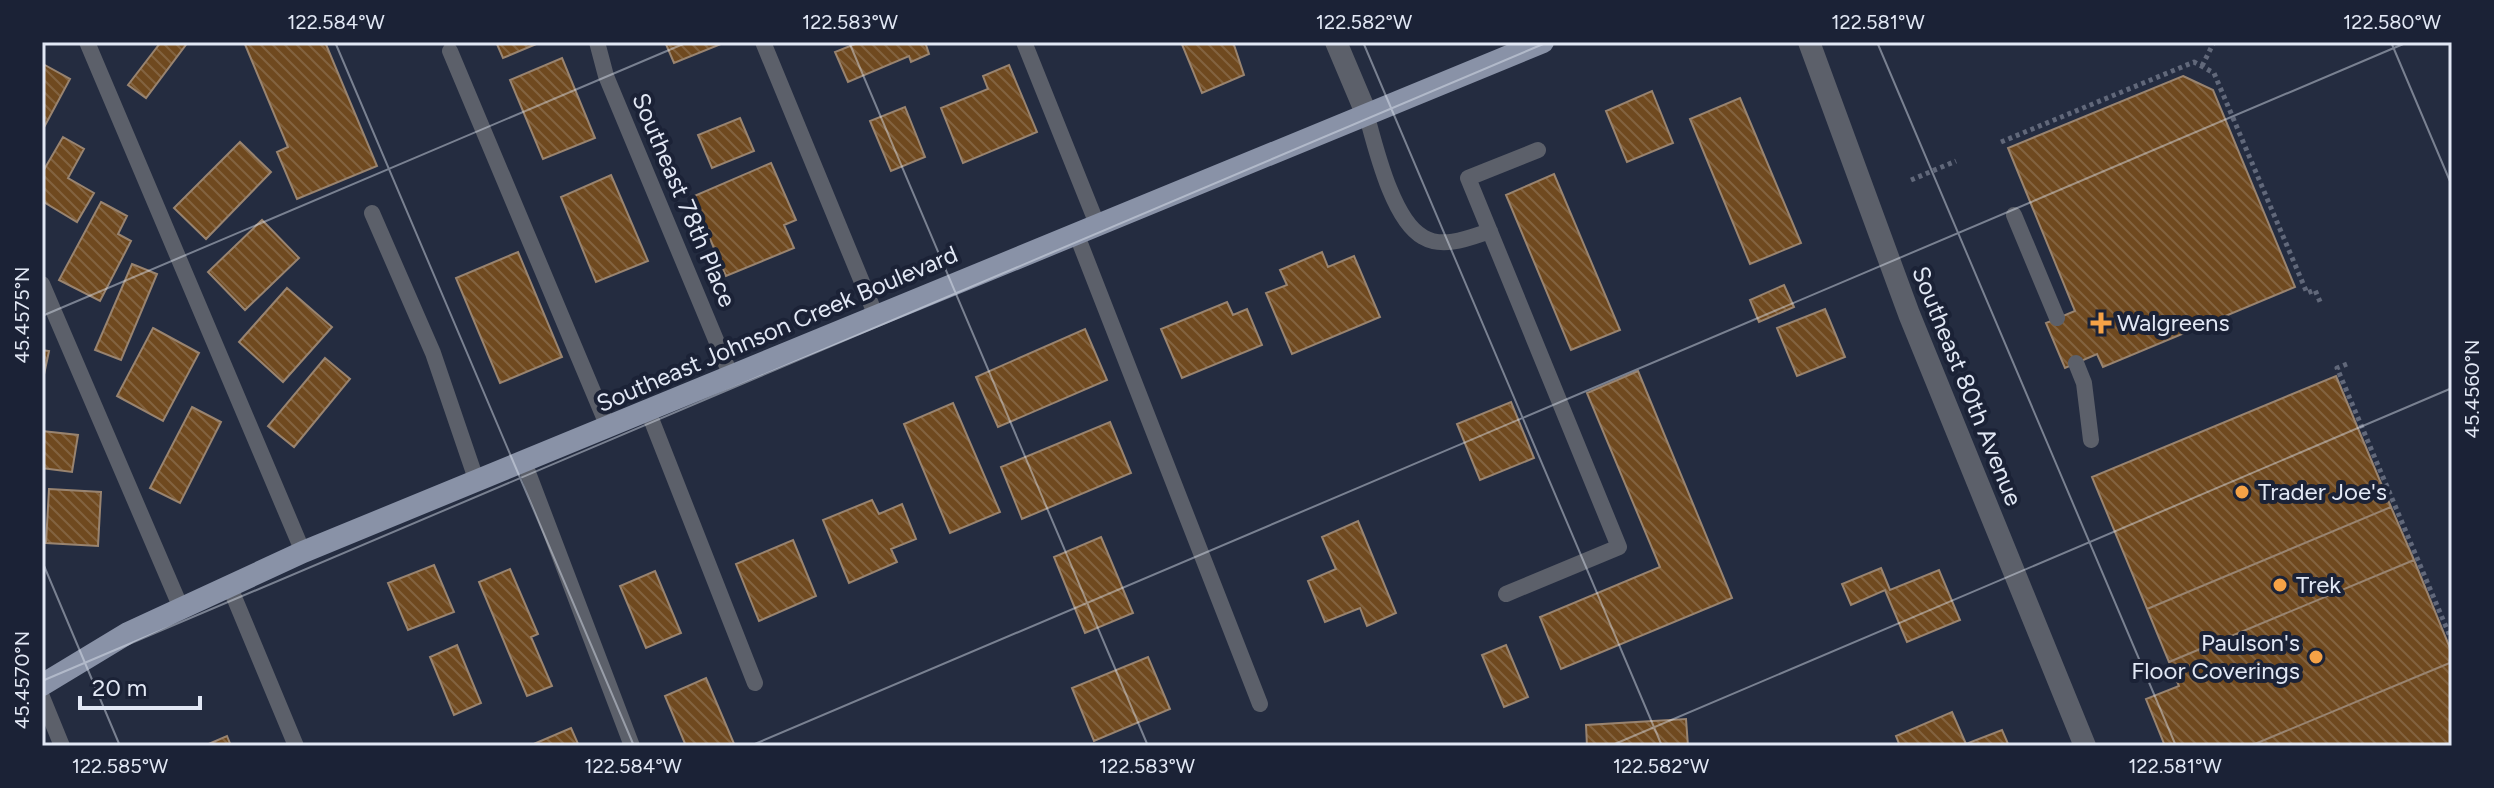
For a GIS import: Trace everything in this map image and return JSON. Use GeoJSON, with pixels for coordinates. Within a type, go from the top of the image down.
{"type":"FeatureCollection","features":[{"type":"Feature","properties":{"kind":"main road","name":"Southeast Johnson Creek Boulevard"},"geometry":{"type":"LineString","coordinates":[[42,685],[101,647],[303,552],[1543,42]]}},
{"type":"Feature","properties":{"kind":"street"},"geometry":{"type":"LineString","coordinates":[[1336,42],[1366,113]]}},
{"type":"Feature","properties":{"kind":"street","name":"Southeast 80th Avenue"},"geometry":{"type":"LineString","coordinates":[[1809,42],[1909,314],[2085,746]]}},
{"type":"Feature","properties":{"kind":"lane"},"geometry":{"type":"LineString","coordinates":[[87,42],[303,552]]}},
{"type":"Feature","properties":{"kind":"lane","name":"Southeast 78th Place"},"geometry":{"type":"LineString","coordinates":[[597,42],[606,76],[731,376]]}},
{"type":"Feature","properties":{"kind":"lane"},"geometry":{"type":"LineString","coordinates":[[763,42],[876,316]]}},
{"type":"Feature","properties":{"kind":"lane"},"geometry":{"type":"LineString","coordinates":[[1024,42],[1087,228],[1260,704]]}},
{"type":"Feature","properties":{"kind":"lane"},"geometry":{"type":"LineString","coordinates":[[450,51],[608,427]]}},
{"type":"Feature","properties":{"kind":"lane"},"geometry":{"type":"LineString","coordinates":[[1366,113],[1383,169],[1409,227],[1424,238],[1445,243],[1490,231]]}},
{"type":"Feature","properties":{"kind":"lane"},"geometry":{"type":"LineString","coordinates":[[1506,594],[1619,547],[1468,178],[1538,150]]}},
{"type":"Feature","properties":{"kind":"lane"},"geometry":{"type":"LineString","coordinates":[[372,213],[433,353],[477,482]]}},
{"type":"Feature","properties":{"kind":"lane"},"geometry":{"type":"LineString","coordinates":[[2014,215],[2057,318]]}},
{"type":"Feature","properties":{"kind":"lane"},"geometry":{"type":"LineString","coordinates":[[42,284],[181,608]]}},
{"type":"Feature","properties":{"kind":"lane"},"geometry":{"type":"LineString","coordinates":[[2076,363],[2084,383],[2091,440]]}},
{"type":"Feature","properties":{"kind":"lane"},"geometry":{"type":"LineString","coordinates":[[648,411],[755,683]]}},
{"type":"Feature","properties":{"kind":"lane"},"geometry":{"type":"LineString","coordinates":[[524,462],[632,746]]}},
{"type":"Feature","properties":{"kind":"lane"},"geometry":{"type":"LineString","coordinates":[[229,585],[296,746]]}},
{"type":"Feature","properties":{"kind":"lane"},"geometry":{"type":"LineString","coordinates":[[42,697],[62,746]]}},
{"type":"Feature","properties":{"kind":"path"},"geometry":{"type":"LineString","coordinates":[[2202,67],[2214,42]]}},
{"type":"Feature","properties":{"kind":"path"},"geometry":{"type":"LineString","coordinates":[[2001,142],[2194,62],[2214,73],[2307,293],[2315,290],[2321,304]]}},
{"type":"Feature","properties":{"kind":"path"},"geometry":{"type":"LineString","coordinates":[[1911,180],[1956,161]]}},
{"type":"Feature","properties":{"kind":"path"},"geometry":{"type":"LineString","coordinates":[[2347,364],[2337,368],[2452,641]]}},
{"type":"Feature","properties":{"kind":"building"},"geometry":{"type":"Polygon","coordinates":[[[161,42],[188,42],[146,98],[128,85],[161,42]]]}},
{"type":"Feature","properties":{"kind":"building"},"geometry":{"type":"Polygon","coordinates":[[[244,42],[325,42],[377,166],[297,199],[277,152],[288,147],[244,42]]]}},
{"type":"Feature","properties":{"kind":"building"},"geometry":{"type":"Polygon","coordinates":[[[496,42],[541,42],[503,58],[496,42]]]}},
{"type":"Feature","properties":{"kind":"building"},"geometry":{"type":"Polygon","coordinates":[[[665,42],[720,42],[721,44],[674,63],[665,42]]]}},
{"type":"Feature","properties":{"kind":"building"},"geometry":{"type":"Polygon","coordinates":[[[860,42],[925,42],[929,54],[911,62],[909,56],[848,82],[835,52],[860,42]]]}},
{"type":"Feature","properties":{"kind":"building"},"geometry":{"type":"Polygon","coordinates":[[[1181,42],[1233,42],[1244,75],[1202,93],[1181,42]]]}},
{"type":"Feature","properties":{"kind":"building"},"geometry":{"type":"Polygon","coordinates":[[[562,58],[595,138],[543,159],[510,80],[562,58]]]}},
{"type":"Feature","properties":{"kind":"building"},"geometry":{"type":"Polygon","coordinates":[[[42,65],[70,79],[42,131],[42,65]]]}},
{"type":"Feature","properties":{"kind":"building"},"geometry":{"type":"Polygon","coordinates":[[[1009,65],[1037,132],[963,163],[941,108],[988,89],[983,76],[1009,65]]]}},
{"type":"Feature","properties":{"kind":"building","name":"Walgreens"},"geometry":{"type":"Polygon","coordinates":[[[2183,76],[2213,90],[2295,287],[2103,367],[2097,354],[2065,368],[2046,323],[2075,311],[2008,148],[2183,76]]]}},
{"type":"Feature","properties":{"kind":"building"},"geometry":{"type":"Polygon","coordinates":[[[1652,91],[1673,143],[1627,162],[1606,111],[1652,91]]]}},
{"type":"Feature","properties":{"kind":"building"},"geometry":{"type":"Polygon","coordinates":[[[1740,98],[1801,243],[1750,264],[1690,119],[1740,98]]]}},
{"type":"Feature","properties":{"kind":"building"},"geometry":{"type":"Polygon","coordinates":[[[905,107],[925,157],[891,171],[870,121],[905,107]]]}},
{"type":"Feature","properties":{"kind":"building"},"geometry":{"type":"Polygon","coordinates":[[[740,118],[754,151],[712,168],[698,135],[740,118]]]}},
{"type":"Feature","properties":{"kind":"building"},"geometry":{"type":"Polygon","coordinates":[[[63,137],[84,149],[68,178],[94,193],[77,222],[42,201],[42,173],[63,137]]]}},
{"type":"Feature","properties":{"kind":"building"},"geometry":{"type":"Polygon","coordinates":[[[240,142],[271,172],[206,239],[174,208],[240,142]]]}},
{"type":"Feature","properties":{"kind":"building"},"geometry":{"type":"Polygon","coordinates":[[[771,163],[796,220],[784,225],[794,248],[726,276],[692,197],[771,163]]]}},
{"type":"Feature","properties":{"kind":"building"},"geometry":{"type":"Polygon","coordinates":[[[1554,174],[1620,330],[1571,350],[1506,195],[1554,174]]]}},
{"type":"Feature","properties":{"kind":"building"},"geometry":{"type":"Polygon","coordinates":[[[611,175],[648,261],[596,282],[561,197],[611,175]]]}},
{"type":"Feature","properties":{"kind":"building"},"geometry":{"type":"Polygon","coordinates":[[[101,202],[127,216],[118,234],[131,241],[100,301],[59,280],[101,202]]]}},
{"type":"Feature","properties":{"kind":"building"},"geometry":{"type":"Polygon","coordinates":[[[262,220],[299,258],[245,310],[208,272],[262,220]]]}},
{"type":"Feature","properties":{"kind":"building"},"geometry":{"type":"Polygon","coordinates":[[[518,252],[562,357],[500,383],[456,278],[518,252]]]}},
{"type":"Feature","properties":{"kind":"building"},"geometry":{"type":"Polygon","coordinates":[[[1322,252],[1328,267],[1354,256],[1380,317],[1292,354],[1266,293],[1287,285],[1280,270],[1322,252]]]}},
{"type":"Feature","properties":{"kind":"building"},"geometry":{"type":"Polygon","coordinates":[[[132,264],[157,274],[121,360],[95,350],[132,264]]]}},
{"type":"Feature","properties":{"kind":"building"},"geometry":{"type":"Polygon","coordinates":[[[1784,285],[1794,307],[1759,322],[1750,300],[1784,285]]]}},
{"type":"Feature","properties":{"kind":"building"},"geometry":{"type":"Polygon","coordinates":[[[287,288],[332,327],[283,382],[239,342],[287,288]]]}},
{"type":"Feature","properties":{"kind":"building"},"geometry":{"type":"Polygon","coordinates":[[[1227,302],[1233,315],[1247,309],[1262,345],[1182,378],[1161,329],[1227,302]]]}},
{"type":"Feature","properties":{"kind":"building"},"geometry":{"type":"Polygon","coordinates":[[[1825,309],[1845,357],[1797,376],[1777,328],[1825,309]]]}},
{"type":"Feature","properties":{"kind":"building"},"geometry":{"type":"Polygon","coordinates":[[[153,328],[199,353],[163,421],[117,396],[153,328]]]}},
{"type":"Feature","properties":{"kind":"building"},"geometry":{"type":"Polygon","coordinates":[[[1085,329],[1107,380],[998,427],[976,377],[1085,329]]]}},
{"type":"Feature","properties":{"kind":"building"},"geometry":{"type":"Polygon","coordinates":[[[42,350],[49,351],[42,384],[42,350]]]}},
{"type":"Feature","properties":{"kind":"building"},"geometry":{"type":"Polygon","coordinates":[[[325,358],[350,379],[294,447],[268,426],[325,358]]]}},
{"type":"Feature","properties":{"kind":"building"},"geometry":{"type":"Polygon","coordinates":[[[1638,371],[1732,598],[1561,669],[1540,617],[1660,567],[1587,393],[1638,371]]]}},
{"type":"Feature","properties":{"kind":"building","name":"Trader Joe's"},"geometry":{"type":"Polygon","coordinates":[[[2336,376],[2391,507],[2147,609],[2092,477],[2336,376]]]}},
{"type":"Feature","properties":{"kind":"building"},"geometry":{"type":"Polygon","coordinates":[[[1511,402],[1534,458],[1480,480],[1457,424],[1511,402]]]}},
{"type":"Feature","properties":{"kind":"building"},"geometry":{"type":"Polygon","coordinates":[[[953,403],[1000,512],[950,533],[904,424],[953,403]]]}},
{"type":"Feature","properties":{"kind":"building"},"geometry":{"type":"Polygon","coordinates":[[[192,407],[221,422],[180,503],[150,488],[192,407]]]}},
{"type":"Feature","properties":{"kind":"building"},"geometry":{"type":"Polygon","coordinates":[[[1110,422],[1131,473],[1022,519],[1001,467],[1110,422]]]}},
{"type":"Feature","properties":{"kind":"building"},"geometry":{"type":"Polygon","coordinates":[[[42,431],[78,435],[72,472],[42,468],[42,431]]]}},
{"type":"Feature","properties":{"kind":"building"},"geometry":{"type":"Polygon","coordinates":[[[49,489],[101,492],[98,546],[46,543],[49,489]]]}},
{"type":"Feature","properties":{"kind":"building"},"geometry":{"type":"Polygon","coordinates":[[[872,500],[879,514],[902,504],[916,539],[891,549],[897,562],[849,583],[823,520],[872,500]]]}},
{"type":"Feature","properties":{"kind":"building","name":"Trek"},"geometry":{"type":"Polygon","coordinates":[[[2391,507],[2414,560],[2169,662],[2147,609],[2391,507]]]}},
{"type":"Feature","properties":{"kind":"building"},"geometry":{"type":"Polygon","coordinates":[[[1358,521],[1396,613],[1367,626],[1360,608],[1325,622],[1308,581],[1336,569],[1322,537],[1358,521]]]}},
{"type":"Feature","properties":{"kind":"building"},"geometry":{"type":"Polygon","coordinates":[[[1101,537],[1133,613],[1085,633],[1054,557],[1101,537]]]}},
{"type":"Feature","properties":{"kind":"building"},"geometry":{"type":"Polygon","coordinates":[[[793,540],[816,596],[759,621],[736,564],[793,540]]]}},
{"type":"Feature","properties":{"kind":"building","name":"Paulson's Floor Coverings"},"geometry":{"type":"Polygon","coordinates":[[[2414,560],[2452,653],[2452,662],[2250,746],[2165,746],[2146,699],[2179,686],[2169,662],[2414,560]]]}},
{"type":"Feature","properties":{"kind":"building"},"geometry":{"type":"Polygon","coordinates":[[[434,565],[454,612],[408,630],[388,583],[434,565]]]}},
{"type":"Feature","properties":{"kind":"building"},"geometry":{"type":"Polygon","coordinates":[[[1881,568],[1890,590],[1939,570],[1960,620],[1907,642],[1885,590],[1851,605],[1842,584],[1881,568]]]}},
{"type":"Feature","properties":{"kind":"building"},"geometry":{"type":"Polygon","coordinates":[[[510,569],[538,634],[531,637],[552,686],[527,696],[479,582],[510,569]]]}},
{"type":"Feature","properties":{"kind":"building"},"geometry":{"type":"Polygon","coordinates":[[[655,571],[681,633],[646,648],[620,586],[655,571]]]}},
{"type":"Feature","properties":{"kind":"building"},"geometry":{"type":"Polygon","coordinates":[[[457,645],[481,703],[454,715],[430,657],[457,645]]]}},
{"type":"Feature","properties":{"kind":"building"},"geometry":{"type":"Polygon","coordinates":[[[1506,645],[1528,697],[1504,707],[1482,655],[1506,645]]]}},
{"type":"Feature","properties":{"kind":"building"},"geometry":{"type":"Polygon","coordinates":[[[1148,657],[1170,709],[1094,741],[1072,688],[1148,657]]]}},
{"type":"Feature","properties":{"kind":"building"},"geometry":{"type":"Polygon","coordinates":[[[2452,662],[2452,746],[2250,746],[2452,662]]]}},
{"type":"Feature","properties":{"kind":"building"},"geometry":{"type":"Polygon","coordinates":[[[706,678],[735,746],[686,746],[665,696],[706,678]]]}},
{"type":"Feature","properties":{"kind":"building"},"geometry":{"type":"Polygon","coordinates":[[[1952,712],[1966,744],[2002,730],[2009,746],[1900,746],[1896,736],[1952,712]]]}},
{"type":"Feature","properties":{"kind":"building"},"geometry":{"type":"Polygon","coordinates":[[[1686,719],[1688,746],[1587,746],[1586,725],[1686,719]]]}},
{"type":"Feature","properties":{"kind":"building"},"geometry":{"type":"Polygon","coordinates":[[[571,728],[579,746],[529,746],[571,728]]]}},
{"type":"Feature","properties":{"kind":"building"},"geometry":{"type":"Polygon","coordinates":[[[227,736],[231,746],[204,746],[227,736]]]}},
{"type":"Feature","properties":{"kind":"place","name":"Walgreens"},"geometry":{"type":"Point","coordinates":[2101,323]}},
{"type":"Feature","properties":{"kind":"place","name":"Trader Joe's"},"geometry":{"type":"Point","coordinates":[2242,492]}},
{"type":"Feature","properties":{"kind":"place","name":"Trek"},"geometry":{"type":"Point","coordinates":[2280,585]}},
{"type":"Feature","properties":{"kind":"place","name":"Paulson's Floor Coverings"},"geometry":{"type":"Point","coordinates":[2316,657]}}]}
